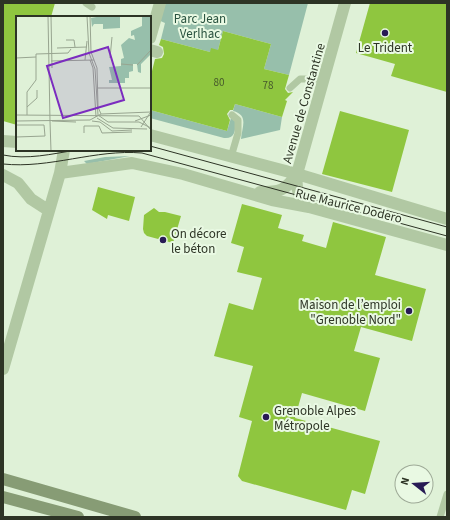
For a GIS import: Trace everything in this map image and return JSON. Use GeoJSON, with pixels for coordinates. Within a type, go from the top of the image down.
{"type":"FeatureCollection","features":[{"type":"Feature","properties":{"kind":"main road"},"geometry":{"type":"LineString","coordinates":[[3,479],[135,517]]}},
{"type":"Feature","properties":{"kind":"main road"},"geometry":{"type":"LineString","coordinates":[[3,497],[78,517]]}},
{"type":"Feature","properties":{"kind":"street"},"geometry":{"type":"LineString","coordinates":[[151,34],[160,3]]}},
{"type":"Feature","properties":{"kind":"street","name":"Avenue de Constantine"},"geometry":{"type":"LineString","coordinates":[[308,207],[299,195],[296,186],[297,174],[345,3]]}},
{"type":"Feature","properties":{"kind":"street","name":"Rue Maurice Dodero"},"geometry":{"type":"LineString","coordinates":[[151,135],[297,174],[447,219]]}},
{"type":"Feature","properties":{"kind":"street"},"geometry":{"type":"LineString","coordinates":[[3,141],[16,142]]}},
{"type":"Feature","properties":{"kind":"street"},"geometry":{"type":"LineString","coordinates":[[3,369],[60,173],[64,151]]}},
{"type":"Feature","properties":{"kind":"street","name":"Rue Maurice Dodero"},"geometry":{"type":"LineString","coordinates":[[60,173],[132,163],[183,174],[297,206],[308,207],[447,245]]}},
{"type":"Feature","properties":{"kind":"street","name":"Rue Maurice Dodero"},"geometry":{"type":"LineString","coordinates":[[245,192],[275,192],[282,190],[290,184],[297,174]]}},
{"type":"Feature","properties":{"kind":"street"},"geometry":{"type":"LineString","coordinates":[[3,175],[18,182],[31,199],[48,210]]}},
{"type":"Feature","properties":{"kind":"lane"},"geometry":{"type":"LineString","coordinates":[[290,88],[300,79],[324,79]]}},
{"type":"Feature","properties":{"kind":"lane"},"geometry":{"type":"LineString","coordinates":[[231,157],[239,127],[238,120],[232,115]]}},
{"type":"Feature","properties":{"kind":"lane"},"geometry":{"type":"LineString","coordinates":[[440,517],[447,494]]}},
{"type":"Feature","properties":{"kind":"green space","name":"Parc Jean Verlhac"},"geometry":{"type":"Polygon","coordinates":[[[161,3],[308,3],[289,75],[264,69],[271,44],[223,31],[218,50],[210,52],[161,39],[165,23],[156,19],[161,3]]]}},
{"type":"Feature","properties":{"kind":"green space"},"geometry":{"type":"Polygon","coordinates":[[[235,104],[282,117],[280,130],[241,139],[243,118],[241,115],[233,111],[235,104]]]}},
{"type":"Feature","properties":{"kind":"green space"},"geometry":{"type":"Polygon","coordinates":[[[151,110],[227,131],[231,118],[236,122],[234,134],[228,138],[151,118],[151,110]]]}},
{"type":"Feature","properties":{"kind":"green space"},"geometry":{"type":"Polygon","coordinates":[[[130,156],[87,164],[84,161],[105,157],[130,156]]]}},
{"type":"Feature","properties":{"kind":"building"},"geometry":{"type":"Polygon","coordinates":[[[3,3],[55,3],[51,16],[16,16],[16,125],[3,121],[3,3]]]}},
{"type":"Feature","properties":{"kind":"building"},"geometry":{"type":"Polygon","coordinates":[[[370,3],[447,3],[447,92],[391,76],[395,64],[356,53],[370,3]]]}},
{"type":"Feature","properties":{"kind":"building"},"geometry":{"type":"Polygon","coordinates":[[[223,31],[271,44],[264,69],[289,75],[285,89],[288,93],[293,92],[285,100],[287,101],[282,117],[235,104],[233,110],[230,110],[227,114],[230,120],[227,131],[151,110],[151,75],[155,59],[162,58],[164,54],[163,47],[159,45],[161,39],[210,52],[211,48],[218,50],[223,31]]]}},
{"type":"Feature","properties":{"kind":"building"},"geometry":{"type":"Polygon","coordinates":[[[340,111],[409,130],[392,192],[322,174],[340,111]]]}},
{"type":"Feature","properties":{"kind":"building"},"geometry":{"type":"Polygon","coordinates":[[[98,187],[135,197],[129,221],[108,215],[107,219],[92,210],[98,187]]]}},
{"type":"Feature","properties":{"kind":"building"},"geometry":{"type":"Polygon","coordinates":[[[242,204],[282,215],[278,228],[304,235],[302,241],[326,248],[333,222],[386,237],[375,275],[426,289],[412,341],[361,327],[354,351],[380,358],[365,411],[302,393],[295,418],[380,441],[365,494],[352,490],[346,510],[242,481],[238,476],[252,421],[239,417],[253,366],[214,356],[229,303],[253,310],[262,278],[237,272],[244,247],[231,243],[242,204]]]}},
{"type":"Feature","properties":{"kind":"building"},"geometry":{"type":"Polygon","coordinates":[[[154,208],[159,212],[181,216],[173,243],[147,236],[144,233],[144,215],[154,208]]]}},
{"type":"Feature","properties":{"kind":"tram line"},"geometry":{"type":"LineString","coordinates":[[151,146],[447,227]]}},
{"type":"Feature","properties":{"kind":"tram line"},"geometry":{"type":"LineString","coordinates":[[3,155],[30,157],[71,151]]}},
{"type":"Feature","properties":{"kind":"tram line"},"geometry":{"type":"LineString","coordinates":[[3,164],[38,164],[107,154],[142,153],[447,236]]}},
{"type":"Feature","properties":{"kind":"place","name":"Le Trident"},"geometry":{"type":"Point","coordinates":[385,33]}},
{"type":"Feature","properties":{"kind":"place","name":"On décore le béton"},"geometry":{"type":"Point","coordinates":[163,240]}},
{"type":"Feature","properties":{"kind":"place","name":"Maison de l’emploi \"Grenoble Nord\""},"geometry":{"type":"Point","coordinates":[409,311]}},
{"type":"Feature","properties":{"kind":"place","name":"Grenoble Alpes Métropole"},"geometry":{"type":"Point","coordinates":[266,417]}}]}
